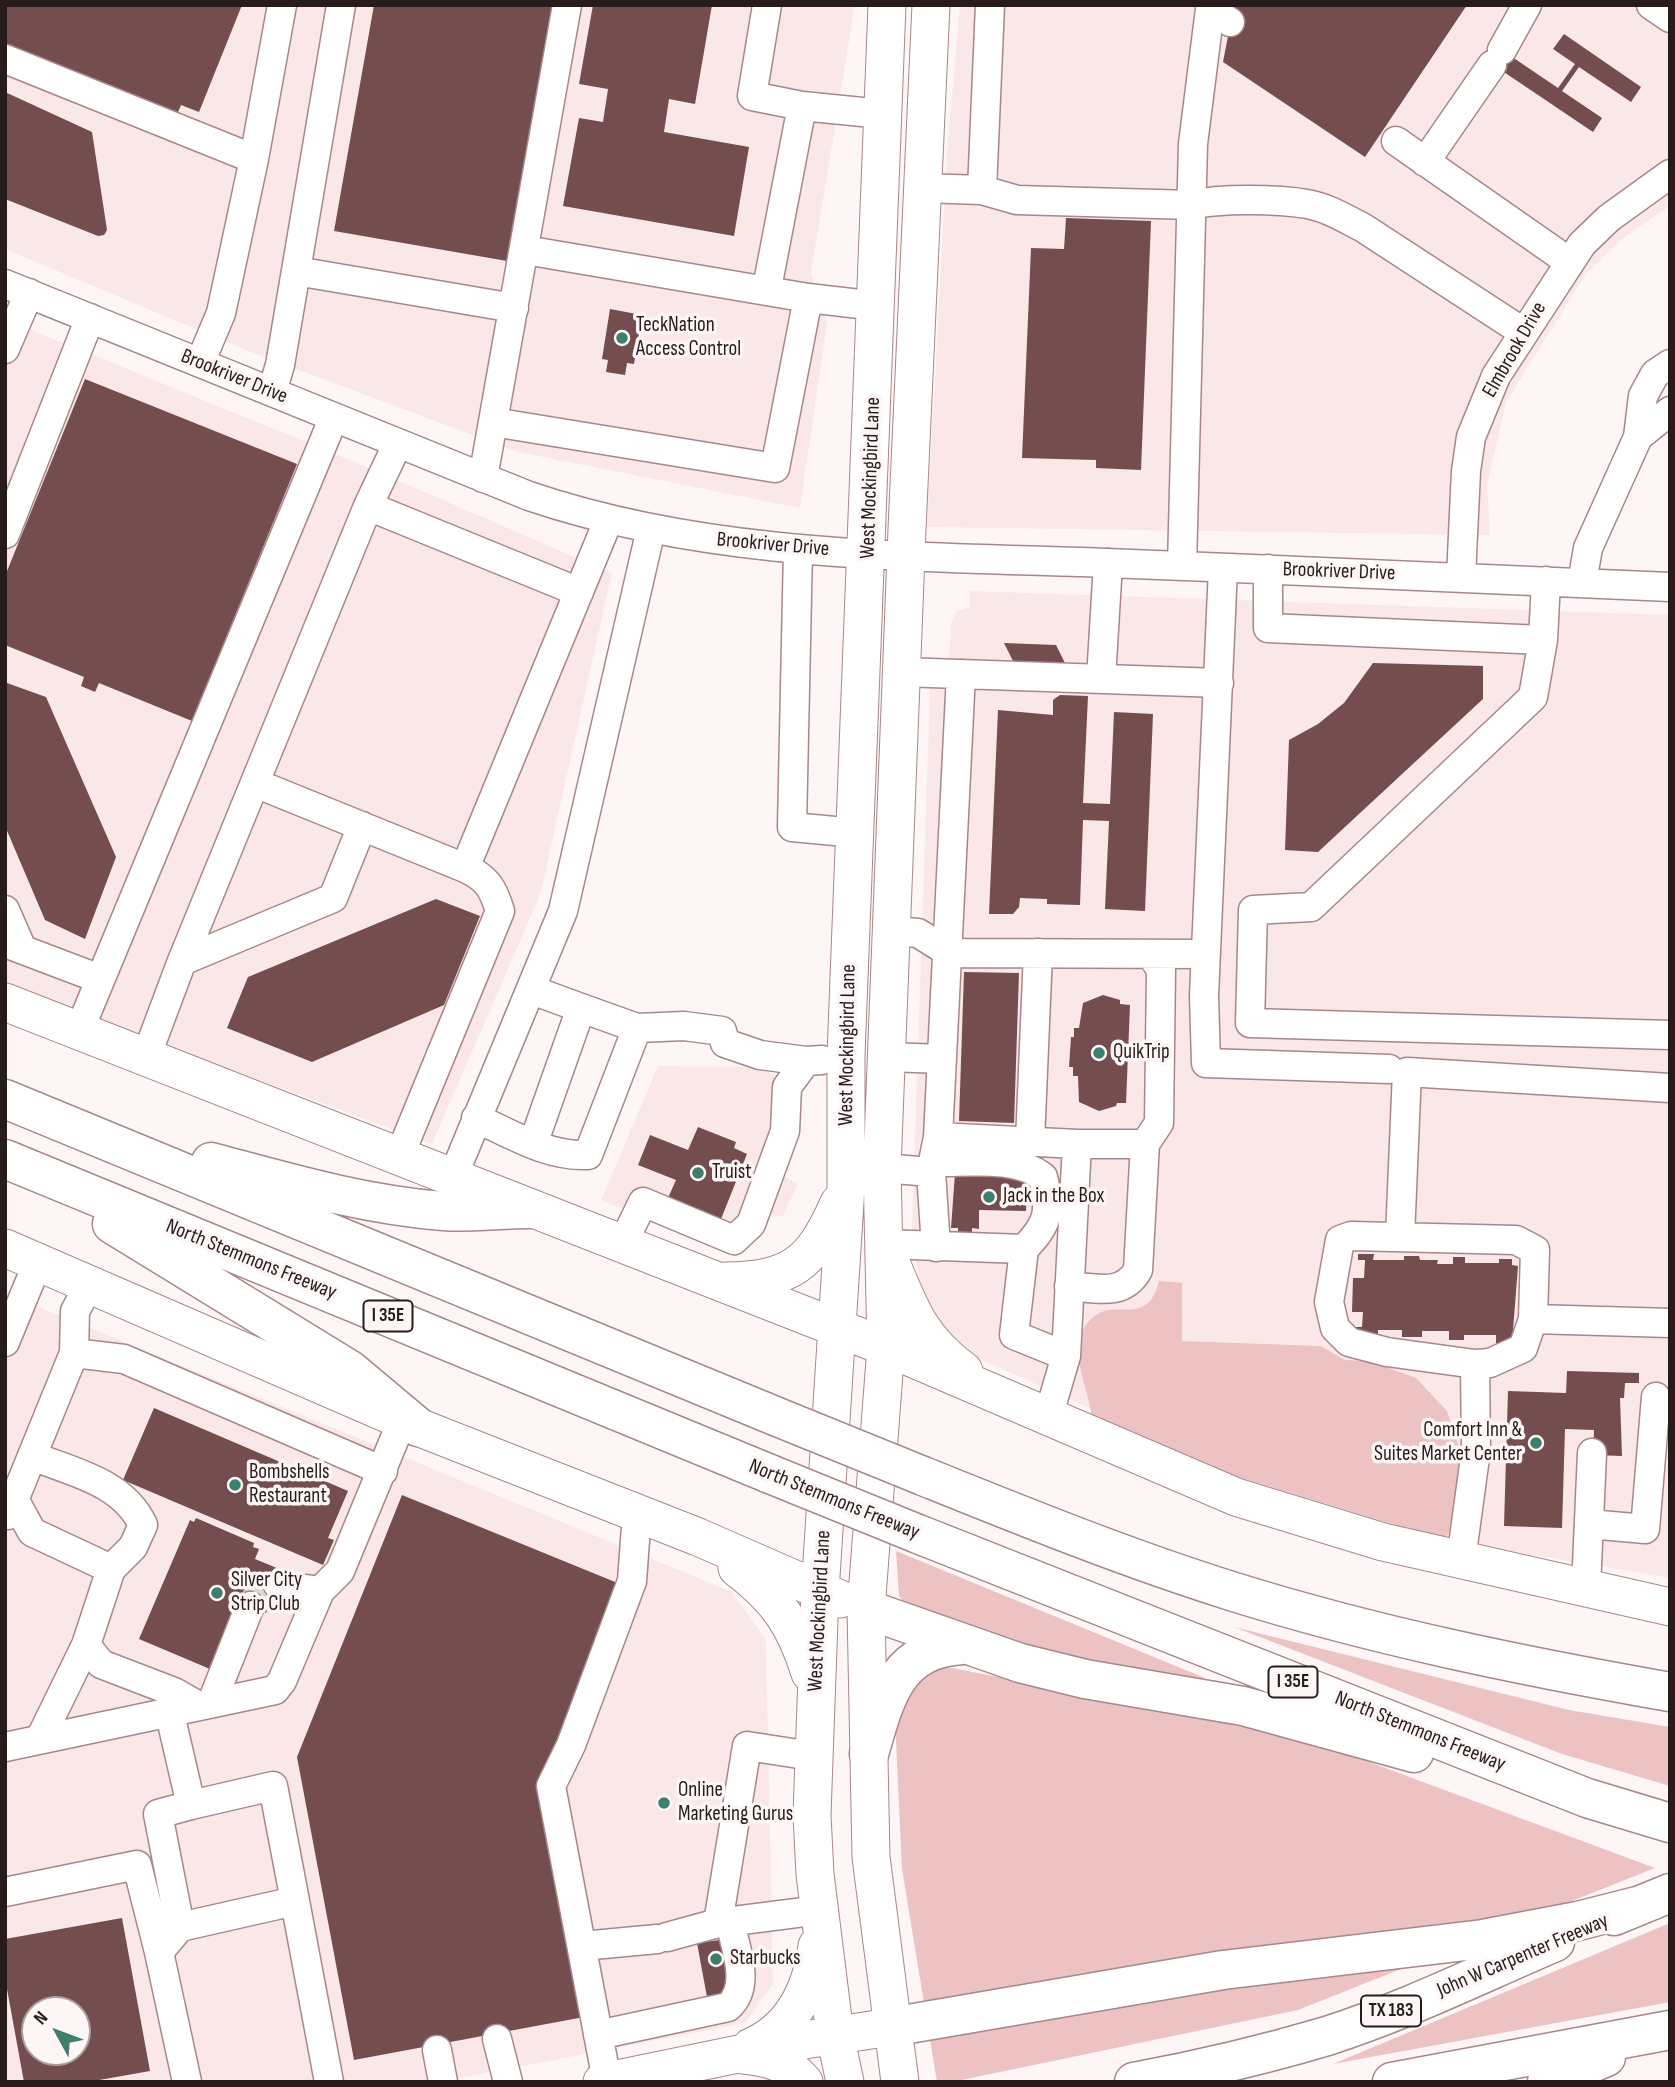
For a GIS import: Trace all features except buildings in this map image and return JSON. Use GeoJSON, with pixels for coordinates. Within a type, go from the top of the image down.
{"type":"FeatureCollection","features":[{"type":"Feature","properties":{"kind":"highway","name":"I 35E"},"geometry":{"type":"LineString","coordinates":[[5,1099],[775,1416],[1128,1556],[1231,1591],[1338,1622],[1494,1660],[1670,1692]]}},
{"type":"Feature","properties":{"kind":"highway"},"geometry":{"type":"LineString","coordinates":[[58,1120],[303,1187],[373,1201],[443,1211],[529,1209]]}},
{"type":"Feature","properties":{"kind":"highway"},"geometry":{"type":"LineString","coordinates":[[5,1159],[350,1370],[410,1424]]}},
{"type":"Feature","properties":{"kind":"highway","name":"North Stemmons Freeway"},"geometry":{"type":"LineString","coordinates":[[5,1159],[918,1534],[1587,1798],[1670,1823]]}},
{"type":"Feature","properties":{"kind":"highway"},"geometry":{"type":"LineString","coordinates":[[866,1609],[962,1645],[1085,1679],[1274,1713],[1587,1798]]}},
{"type":"Feature","properties":{"kind":"highway"},"geometry":{"type":"LineString","coordinates":[[869,1757],[886,1696],[897,1676],[916,1659],[939,1646],[962,1645]]}},
{"type":"Feature","properties":{"kind":"highway"},"geometry":{"type":"LineString","coordinates":[[1494,1660],[1670,1670]]}},
{"type":"Feature","properties":{"kind":"highway"},"geometry":{"type":"LineString","coordinates":[[891,2027],[1223,1970],[1483,1939],[1578,1921],[1653,1899]]}},
{"type":"Feature","properties":{"kind":"highway","name":"John W Carpenter Freeway"},"geometry":{"type":"LineString","coordinates":[[1133,2082],[1216,2066],[1329,2035],[1427,1997],[1653,1899]]}},
{"type":"Feature","properties":{"kind":"highway"},"geometry":{"type":"LineString","coordinates":[[1392,2082],[1670,2030]]}},
{"type":"Feature","properties":{"kind":"highway"},"geometry":{"type":"LineString","coordinates":[[1547,2082],[1670,2030]]}},
{"type":"Feature","properties":{"kind":"main road","name":"West Mockingbird Lane"},"geometry":{"type":"LineString","coordinates":[[845,2082],[835,2035],[813,1847],[812,1756],[846,1186],[846,1055],[868,553],[887,5]]}},
{"type":"Feature","properties":{"kind":"main road","name":"West Mockingbird Lane"},"geometry":{"type":"LineString","coordinates":[[900,2082],[871,1857],[866,1609],[886,1347],[882,1168],[889,1057],[906,556],[932,5]]}},
{"type":"Feature","properties":{"kind":"main road"},"geometry":{"type":"LineString","coordinates":[[5,1002],[886,1347],[1236,1497],[1328,1527],[1670,1607]]}},
{"type":"Feature","properties":{"kind":"main road"},"geometry":{"type":"LineString","coordinates":[[846,1055],[889,1057]]}},
{"type":"Feature","properties":{"kind":"main road"},"geometry":{"type":"LineString","coordinates":[[717,1282],[763,1280],[796,1266],[824,1238],[846,1186]]}},
{"type":"Feature","properties":{"kind":"main road"},"geometry":{"type":"LineString","coordinates":[[884,1247],[908,1309],[933,1345],[1012,1402]]}},
{"type":"Feature","properties":{"kind":"main road"},"geometry":{"type":"LineString","coordinates":[[21,1255],[410,1424],[698,1537],[820,1592],[866,1609]]}},
{"type":"Feature","properties":{"kind":"main road"},"geometry":{"type":"LineString","coordinates":[[698,1537],[764,1589],[789,1620],[810,1673],[816,1703]]}},
{"type":"Feature","properties":{"kind":"main road"},"geometry":{"type":"LineString","coordinates":[[812,1756],[869,1757]]}},
{"type":"Feature","properties":{"kind":"main road"},"geometry":{"type":"LineString","coordinates":[[718,2058],[759,2044],[781,2028],[796,2011],[808,1986],[817,1949],[820,1910]]}},
{"type":"Feature","properties":{"kind":"main road"},"geometry":{"type":"LineString","coordinates":[[604,2081],[835,2035],[891,2027]]}},
{"type":"Feature","properties":{"kind":"main road"},"geometry":{"type":"LineString","coordinates":[[718,2058],[769,2058],[796,2073],[804,2082]]}},
{"type":"Feature","properties":{"kind":"street"},"geometry":{"type":"LineString","coordinates":[[200,363],[221,313],[254,159],[282,5]]}},
{"type":"Feature","properties":{"kind":"street"},"geometry":{"type":"LineString","coordinates":[[272,392],[296,271],[341,5]]}},
{"type":"Feature","properties":{"kind":"street"},"geometry":{"type":"LineString","coordinates":[[483,478],[567,5]]}},
{"type":"Feature","properties":{"kind":"street"},"geometry":{"type":"LineString","coordinates":[[767,5],[752,96],[802,106],[882,114]]}},
{"type":"Feature","properties":{"kind":"street"},"geometry":{"type":"LineString","coordinates":[[982,190],[990,5]]}},
{"type":"Feature","properties":{"kind":"street"},"geometry":{"type":"LineString","coordinates":[[1425,162],[1502,51],[1527,5]]}},
{"type":"Feature","properties":{"kind":"street"},"geometry":{"type":"LineString","coordinates":[[1651,5],[1670,18]]}},
{"type":"Feature","properties":{"kind":"street"},"geometry":{"type":"LineString","coordinates":[[1182,566],[1192,144],[1214,10]]}},
{"type":"Feature","properties":{"kind":"street"},"geometry":{"type":"LineString","coordinates":[[5,59],[254,159]]}},
{"type":"Feature","properties":{"kind":"street"},"geometry":{"type":"LineString","coordinates":[[767,288],[802,106]]}},
{"type":"Feature","properties":{"kind":"street"},"geometry":{"type":"LineString","coordinates":[[1396,141],[1568,261]]}},
{"type":"Feature","properties":{"kind":"street","name":"Elmbrook Drive"},"geometry":{"type":"LineString","coordinates":[[1461,578],[1466,471],[1471,437],[1496,376],[1568,261],[1609,218],[1670,174]]}},
{"type":"Feature","properties":{"kind":"street"},"geometry":{"type":"LineString","coordinates":[[922,188],[982,190],[1017,200],[1192,205],[1210,201],[1306,204],[1334,212],[1362,227],[1523,332]]}},
{"type":"Feature","properties":{"kind":"street"},"geometry":{"type":"LineString","coordinates":[[525,250],[767,288],[808,298],[877,306]]}},
{"type":"Feature","properties":{"kind":"street"},"geometry":{"type":"LineString","coordinates":[[296,271],[514,308]]}},
{"type":"Feature","properties":{"kind":"street"},"geometry":{"type":"LineString","coordinates":[[5,349],[17,288]]}},
{"type":"Feature","properties":{"kind":"street","name":"Brookriver Drive"},"geometry":{"type":"LineString","coordinates":[[17,288],[483,478],[608,520],[651,529],[798,549],[906,556],[1670,587]]}},
{"type":"Feature","properties":{"kind":"street"},"geometry":{"type":"LineString","coordinates":[[493,422],[775,468],[808,298]]}},
{"type":"Feature","properties":{"kind":"street"},"geometry":{"type":"LineString","coordinates":[[5,534],[90,318]]}},
{"type":"Feature","properties":{"kind":"street"},"geometry":{"type":"LineString","coordinates":[[1582,583],[1588,548],[1638,437],[1643,396],[1655,374],[1670,364]]}},
{"type":"Feature","properties":{"kind":"street"},"geometry":{"type":"LineString","coordinates":[[1638,437],[1670,411]]}},
{"type":"Feature","properties":{"kind":"street"},"geometry":{"type":"LineString","coordinates":[[79,1031],[334,417]]}},
{"type":"Feature","properties":{"kind":"street"},"geometry":{"type":"LineString","coordinates":[[146,1057],[182,961],[368,506],[398,443]]}},
{"type":"Feature","properties":{"kind":"street"},"geometry":{"type":"LineString","coordinates":[[368,506],[579,592]]}},
{"type":"Feature","properties":{"kind":"street"},"geometry":{"type":"LineString","coordinates":[[465,868],[608,520]]}},
{"type":"Feature","properties":{"kind":"street"},"geometry":{"type":"LineString","coordinates":[[452,1179],[563,911],[651,529]]}},
{"type":"Feature","properties":{"kind":"street"},"geometry":{"type":"LineString","coordinates":[[798,549],[792,827],[856,833]]}},
{"type":"Feature","properties":{"kind":"street"},"geometry":{"type":"LineString","coordinates":[[1101,679],[1108,563]]}},
{"type":"Feature","properties":{"kind":"street"},"geometry":{"type":"LineString","coordinates":[[1223,568],[1206,954],[1206,1063],[1389,1069]]}},
{"type":"Feature","properties":{"kind":"street"},"geometry":{"type":"LineString","coordinates":[[1268,569],[1268,628],[1544,640]]}},
{"type":"Feature","properties":{"kind":"street"},"geometry":{"type":"LineString","coordinates":[[1546,581],[1544,640],[1533,696],[1311,907],[1253,910],[1250,1023],[1670,1035]]}},
{"type":"Feature","properties":{"kind":"street"},"geometry":{"type":"LineString","coordinates":[[902,672],[1219,683]]}},
{"type":"Feature","properties":{"kind":"street"},"geometry":{"type":"LineString","coordinates":[[936,1247],[934,1157],[950,953],[961,674]]}},
{"type":"Feature","properties":{"kind":"street"},"geometry":{"type":"LineString","coordinates":[[255,783],[465,868],[484,877],[494,890],[500,911],[399,1157]]}},
{"type":"Feature","properties":{"kind":"street"},"geometry":{"type":"LineString","coordinates":[[182,961],[333,898],[362,826]]}},
{"type":"Feature","properties":{"kind":"street"},"geometry":{"type":"LineString","coordinates":[[5,910],[14,946],[100,979]]}},
{"type":"Feature","properties":{"kind":"street"},"geometry":{"type":"LineString","coordinates":[[893,931],[918,933],[950,953],[1206,954]]}},
{"type":"Feature","properties":{"kind":"street"},"geometry":{"type":"LineString","coordinates":[[1030,1141],[1038,953]]}},
{"type":"Feature","properties":{"kind":"street"},"geometry":{"type":"LineString","coordinates":[[1069,1286],[1118,1289],[1131,1283],[1138,1270],[1144,1143],[1159,1123],[1161,970],[1151,954]]}},
{"type":"Feature","properties":{"kind":"street"},"geometry":{"type":"LineString","coordinates":[[532,990],[637,1028],[684,1026],[722,1031],[725,1043],[748,1051],[806,1061],[846,1055]]}},
{"type":"Feature","properties":{"kind":"street"},"geometry":{"type":"LineString","coordinates":[[533,1144],[581,1008]]}},
{"type":"Feature","properties":{"kind":"street"},"geometry":{"type":"LineString","coordinates":[[476,1118],[533,1144],[569,1156],[588,1155],[637,1028]]}},
{"type":"Feature","properties":{"kind":"street"},"geometry":{"type":"LineString","coordinates":[[889,1057],[942,1059]]}},
{"type":"Feature","properties":{"kind":"street"},"geometry":{"type":"LineString","coordinates":[[622,1245],[643,1202],[734,1240],[751,1224],[785,1131],[787,1087],[806,1061]]}},
{"type":"Feature","properties":{"kind":"street"},"geometry":{"type":"LineString","coordinates":[[1400,1237],[1407,1072],[1670,1088]]}},
{"type":"Feature","properties":{"kind":"street"},"geometry":{"type":"LineString","coordinates":[[882,1168],[1030,1141],[1077,1144],[1144,1143]]}},
{"type":"Feature","properties":{"kind":"street"},"geometry":{"type":"LineString","coordinates":[[1048,1417],[1066,1356],[1077,1144]]}},
{"type":"Feature","properties":{"kind":"street"},"geometry":{"type":"LineString","coordinates":[[934,1157],[1012,1164],[1032,1168],[1043,1177],[1049,1203],[1043,1230],[1024,1250],[1014,1335],[1066,1356]]}},
{"type":"Feature","properties":{"kind":"street"},"geometry":{"type":"LineString","coordinates":[[1351,1236],[1400,1237],[1516,1240],[1535,1250],[1532,1319],[1523,1348],[1490,1363],[1475,1364],[1387,1352],[1349,1342],[1335,1328],[1329,1302],[1340,1240],[1351,1236]]}},
{"type":"Feature","properties":{"kind":"street"},"geometry":{"type":"LineString","coordinates":[[884,1247],[1024,1250]]}},
{"type":"Feature","properties":{"kind":"street"},"geometry":{"type":"LineString","coordinates":[[5,1342],[21,1255]]}},
{"type":"Feature","properties":{"kind":"street"},"geometry":{"type":"LineString","coordinates":[[89,1286],[75,1311],[74,1353],[10,1510],[32,1532],[111,1569]]}},
{"type":"Feature","properties":{"kind":"street"},"geometry":{"type":"LineString","coordinates":[[1532,1319],[1670,1323]]}},
{"type":"Feature","properties":{"kind":"street"},"geometry":{"type":"LineString","coordinates":[[74,1353],[124,1359],[383,1471]]}},
{"type":"Feature","properties":{"kind":"street"},"geometry":{"type":"LineString","coordinates":[[1461,1560],[1476,1450],[1475,1364]]}},
{"type":"Feature","properties":{"kind":"street"},"geometry":{"type":"LineString","coordinates":[[1589,1524],[1645,1529],[1656,1397]]}},
{"type":"Feature","properties":{"kind":"street"},"geometry":{"type":"LineString","coordinates":[[5,1747],[275,1689],[282,1681],[320,1591],[340,1571],[383,1471],[410,1424]]}},
{"type":"Feature","properties":{"kind":"street"},"geometry":{"type":"LineString","coordinates":[[1586,1588],[1592,1452]]}},
{"type":"Feature","properties":{"kind":"street"},"geometry":{"type":"LineString","coordinates":[[32,1456],[117,1490],[136,1510],[143,1525],[133,1547],[111,1569],[86,1644],[40,1739]]}},
{"type":"Feature","properties":{"kind":"street"},"geometry":{"type":"LineString","coordinates":[[604,2081],[598,2035],[551,1786],[571,1745],[632,1581],[637,1513]]}},
{"type":"Feature","properties":{"kind":"street"},"geometry":{"type":"LineString","coordinates":[[278,1584],[320,1591]]}},
{"type":"Feature","properties":{"kind":"street"},"geometry":{"type":"LineString","coordinates":[[191,1805],[192,1705],[250,1606]]}},
{"type":"Feature","properties":{"kind":"street"},"geometry":{"type":"LineString","coordinates":[[86,1644],[101,1664],[174,1692],[192,1705]]}},
{"type":"Feature","properties":{"kind":"street"},"geometry":{"type":"LineString","coordinates":[[598,2035],[728,2007],[737,1999],[742,1988],[731,1921],[747,1746],[812,1756]]}},
{"type":"Feature","properties":{"kind":"street"},"geometry":{"type":"LineString","coordinates":[[180,1927],[158,1814],[273,1786],[329,2082]]}},
{"type":"Feature","properties":{"kind":"street"},"geometry":{"type":"LineString","coordinates":[[5,1892],[137,1865],[187,2082]]}},
{"type":"Feature","properties":{"kind":"street"},"geometry":{"type":"LineString","coordinates":[[159,1952],[180,1927],[295,1901]]}},
{"type":"Feature","properties":{"kind":"street"},"geometry":{"type":"LineString","coordinates":[[582,1946],[662,1938],[731,1921],[820,1910]]}},
{"type":"Feature","properties":{"kind":"street"},"geometry":{"type":"LineString","coordinates":[[718,2058],[709,2027],[746,2013],[756,1994],[757,1981],[731,1921]]}},
{"type":"Feature","properties":{"kind":"street"},"geometry":{"type":"LineString","coordinates":[[497,2039],[508,2082]]}},
{"type":"Feature","properties":{"kind":"street"},"geometry":{"type":"LineString","coordinates":[[437,2050],[443,2082]]}},
{"type":"Feature","properties":{"kind":"shaded area"},"geometry":{"type":"Polygon","coordinates":[[[5,5],[855,5],[811,272],[827,324],[800,508],[518,452],[246,350],[5,249],[5,5]]]}},
{"type":"Feature","properties":{"kind":"shaded area"},"geometry":{"type":"Polygon","coordinates":[[[960,5],[1670,5],[1670,206],[1623,238],[1585,275],[1506,402],[1487,485],[1490,535],[927,527],[947,153],[960,5]]]}},
{"type":"Feature","properties":{"kind":"shaded area"},"geometry":{"type":"Polygon","coordinates":[[[5,319],[357,463],[612,573],[540,895],[432,1144],[125,1030],[5,981],[5,319]]]}},
{"type":"Feature","properties":{"kind":"shaded area"},"geometry":{"type":"Polygon","coordinates":[[[970,591],[1670,615],[1670,1578],[1445,1540],[1370,1361],[1346,1360],[1321,1346],[1182,1341],[1156,1294],[1144,1307],[1133,1311],[1113,1310],[1077,1349],[1091,1409],[976,1357],[933,1319],[918,1281],[912,1228],[931,662],[949,662],[951,623],[957,611],[969,607],[970,591]]]}},
{"type":"Feature","properties":{"kind":"shaded area"},"geometry":{"type":"Polygon","coordinates":[[[658,1066],[760,1067],[797,1089],[790,1155],[783,1176],[798,1184],[782,1217],[768,1214],[745,1248],[725,1252],[601,1200],[658,1066]]]}},
{"type":"Feature","properties":{"kind":"shaded area"},"geometry":{"type":"Polygon","coordinates":[[[1159,1281],[1182,1283],[1182,1341],[1321,1346],[1345,1360],[1370,1361],[1416,1378],[1447,1411],[1461,1454],[1461,1507],[1445,1540],[1202,1466],[1092,1419],[1080,1368],[1079,1342],[1083,1331],[1099,1313],[1129,1310],[1146,1304],[1154,1296],[1159,1281]]]}},
{"type":"Feature","properties":{"kind":"shaded area"},"geometry":{"type":"Polygon","coordinates":[[[5,1293],[732,1592],[766,1640],[773,1984],[745,2023],[440,2082],[5,2082],[5,1293]]]}},
{"type":"Feature","properties":{"kind":"shaded area"},"geometry":{"type":"Polygon","coordinates":[[[896,1551],[1205,1678],[1198,1683],[1126,1675],[951,1624],[903,1601],[899,1596],[896,1551]]]}},
{"type":"Feature","properties":{"kind":"shaded area"},"geometry":{"type":"Polygon","coordinates":[[[1234,1627],[1569,1710],[1670,1727],[1670,1786],[1562,1754],[1234,1627]]]}},
{"type":"Feature","properties":{"kind":"shaded area"},"geometry":{"type":"Polygon","coordinates":[[[941,1666],[1288,1732],[1655,1868],[1298,2010],[952,2082],[937,2082],[902,1869],[895,1719],[915,1679],[941,1666]]]}},
{"type":"Feature","properties":{"kind":"shaded area"},"geometry":{"type":"Polygon","coordinates":[[[1670,1923],[1670,2002],[1333,2064],[1670,1923]]]}},
{"type":"Feature","properties":{"kind":"tunnel"},"geometry":{"type":"LineString","coordinates":[[250,1606],[262,1589],[278,1585]]}},
{"type":"Feature","properties":{"kind":"place","name":"TeckNation Access Control"},"geometry":{"type":"Point","coordinates":[622,338]}},
{"type":"Feature","properties":{"kind":"place","name":"QuikTrip"},"geometry":{"type":"Point","coordinates":[1099,1053]}},
{"type":"Feature","properties":{"kind":"place","name":"Truist"},"geometry":{"type":"Point","coordinates":[698,1173]}},
{"type":"Feature","properties":{"kind":"place","name":"Jack in the Box"},"geometry":{"type":"Point","coordinates":[989,1197]}},
{"type":"Feature","properties":{"kind":"place","name":"Comfort Inn & Suites Market Center"},"geometry":{"type":"Point","coordinates":[1536,1443]}},
{"type":"Feature","properties":{"kind":"place","name":"Bombshells Restaurant"},"geometry":{"type":"Point","coordinates":[235,1485]}},
{"type":"Feature","properties":{"kind":"place","name":"Silver City Strip Club"},"geometry":{"type":"Point","coordinates":[217,1593]}},
{"type":"Feature","properties":{"kind":"place","name":"Online Marketing Gurus"},"geometry":{"type":"Point","coordinates":[664,1803]}},
{"type":"Feature","properties":{"kind":"place","name":"Starbucks"},"geometry":{"type":"Point","coordinates":[716,1959]}}]}
